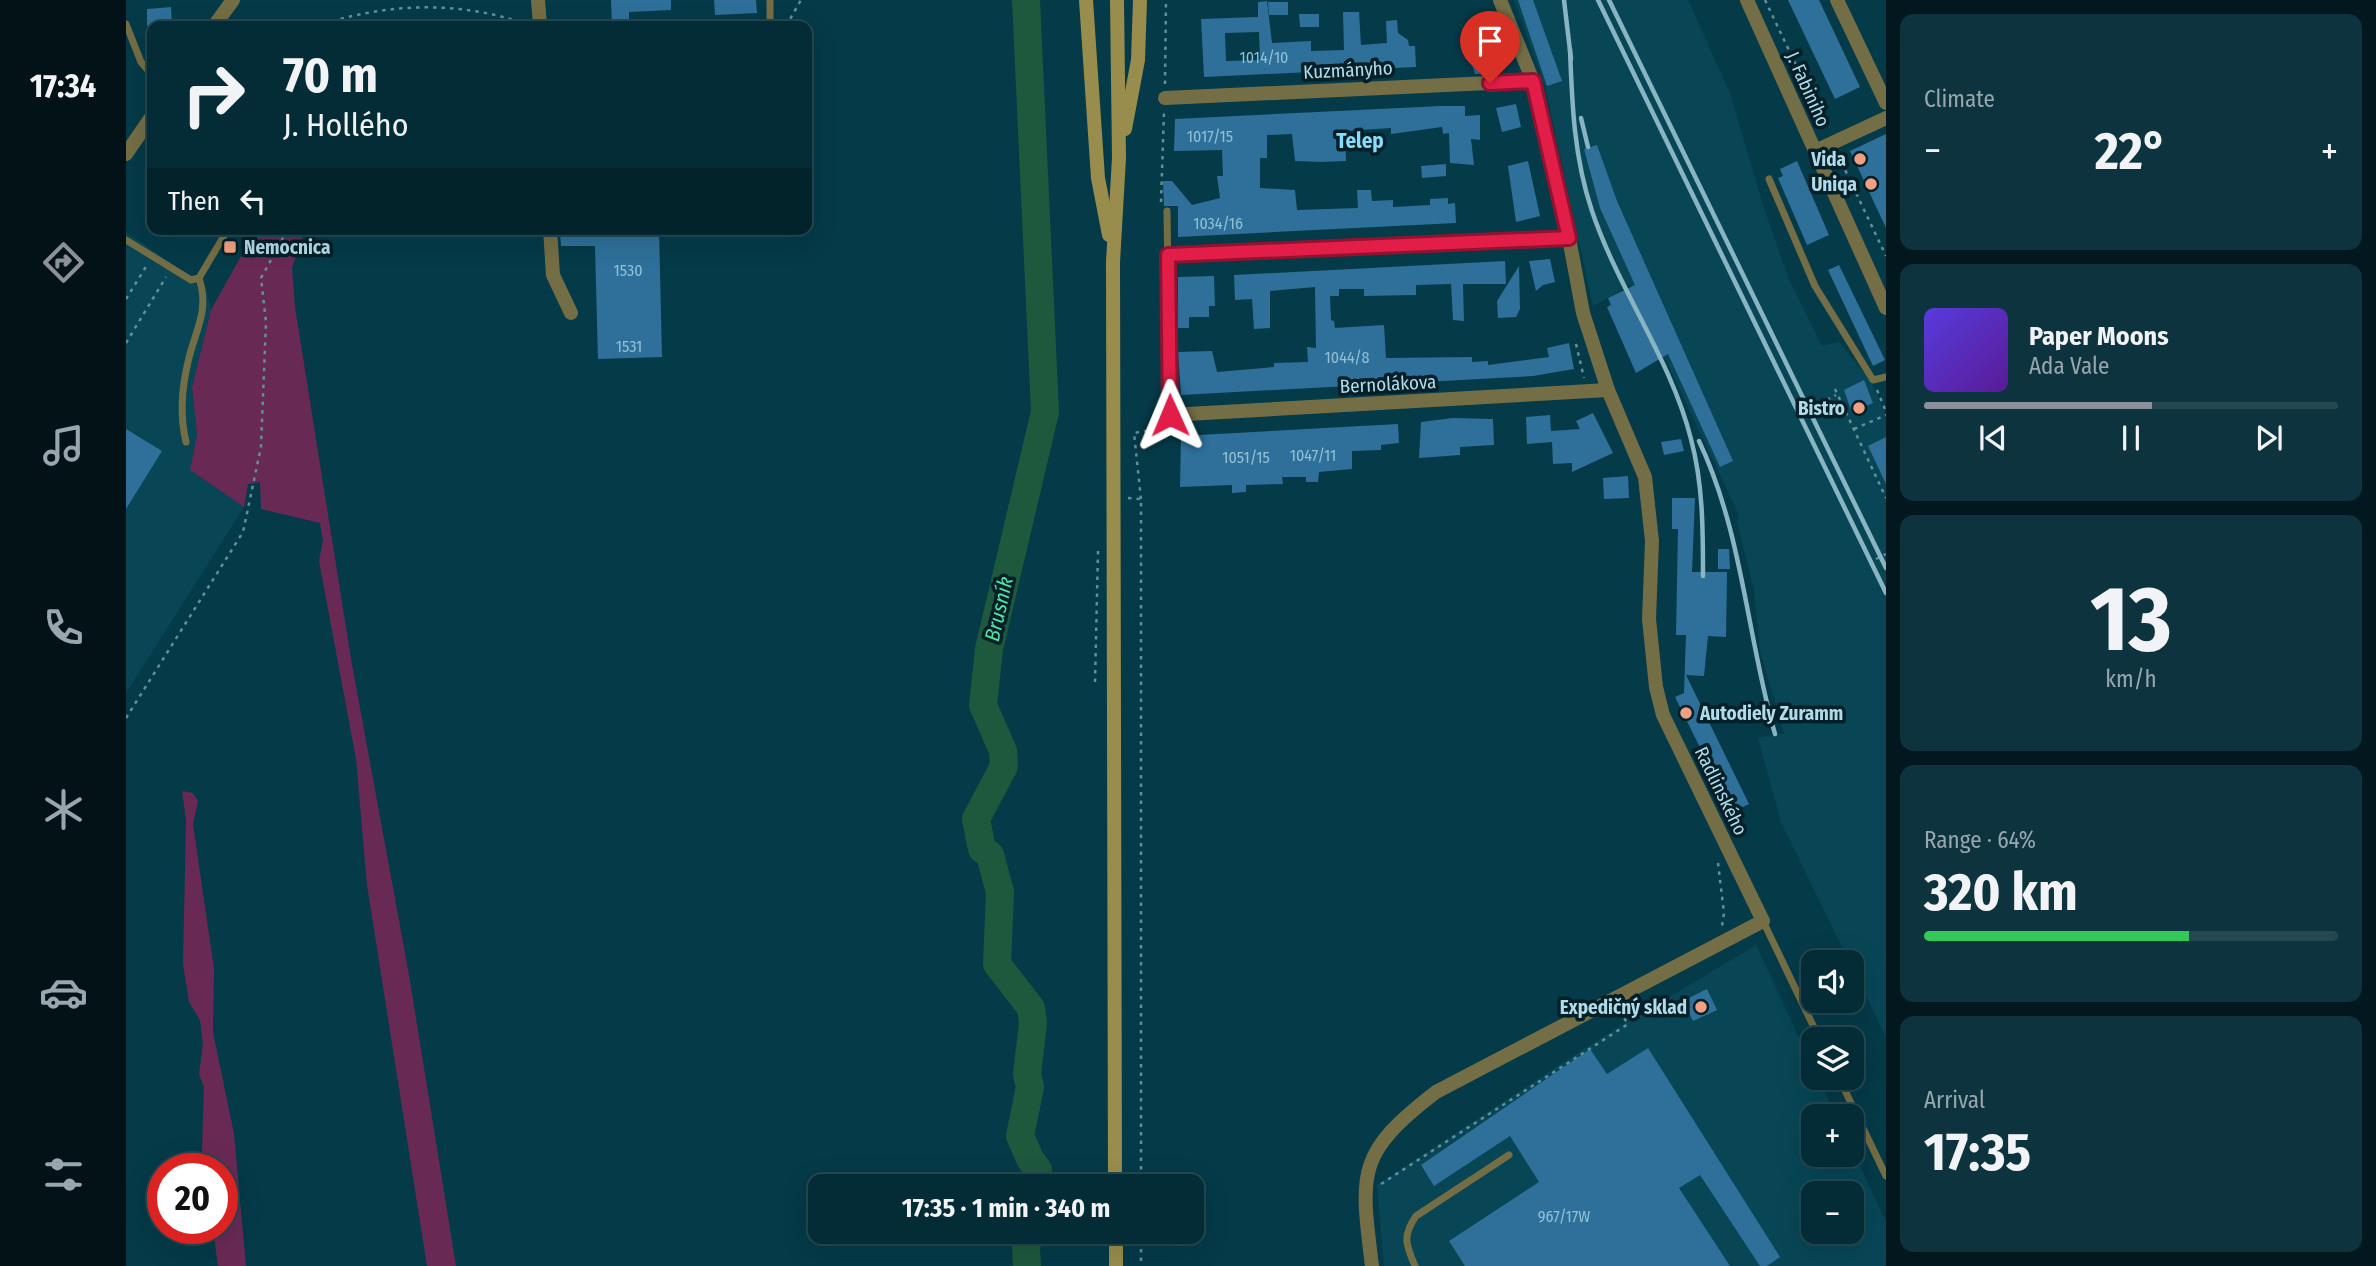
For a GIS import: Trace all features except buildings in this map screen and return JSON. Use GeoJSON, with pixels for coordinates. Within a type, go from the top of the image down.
{"type":"FeatureCollection","features":[{"type":"Feature","properties":{"kind":"main road"},"geometry":{"type":"LineString","coordinates":[[1086,0],[1098,178],[1113,262]]}},
{"type":"Feature","properties":{"kind":"main road"},"geometry":{"type":"LineString","coordinates":[[1115,1174],[1113,262],[1119,158],[1117,0]]}},
{"type":"Feature","properties":{"kind":"main road"},"geometry":{"type":"LineString","coordinates":[[1119,158],[1138,60],[1140,0]]}},
{"type":"Feature","properties":{"kind":"main road"},"geometry":{"type":"LineString","coordinates":[[1115,1244],[1116,1266]]}},
{"type":"Feature","properties":{"kind":"street"},"geometry":{"type":"LineString","coordinates":[[218,21],[233,0]]}},
{"type":"Feature","properties":{"kind":"street"},"geometry":{"type":"LineString","coordinates":[[538,0],[540,21]]}},
{"type":"Feature","properties":{"kind":"street","name":"Radlinského"},"geometry":{"type":"LineString","coordinates":[[1500,0],[1533,81],[1569,238],[1583,313],[1608,390],[1645,477],[1652,541],[1649,619],[1656,687],[1663,715],[1763,921]]}},
{"type":"Feature","properties":{"kind":"street","name":"J. Fabiniho"},"geometry":{"type":"LineString","coordinates":[[1748,0],[1886,308]]}},
{"type":"Feature","properties":{"kind":"street"},"geometry":{"type":"LineString","coordinates":[[1837,0],[1886,103]]}},
{"type":"Feature","properties":{"kind":"street","name":"Kuzmányho"},"geometry":{"type":"LineString","coordinates":[[1165,98],[1533,81]]}},
{"type":"Feature","properties":{"kind":"street"},"geometry":{"type":"LineString","coordinates":[[1815,151],[1886,118]]}},
{"type":"Feature","properties":{"kind":"street"},"geometry":{"type":"LineString","coordinates":[[126,154],[147,123]]}},
{"type":"Feature","properties":{"kind":"street"},"geometry":{"type":"LineString","coordinates":[[550,235],[552,275],[571,313]]}},
{"type":"Feature","properties":{"kind":"street"},"geometry":{"type":"LineString","coordinates":[[1168,255],[1569,238]]}},
{"type":"Feature","properties":{"kind":"street","name":"Bernolákova"},"geometry":{"type":"LineString","coordinates":[[1170,415],[1608,390]]}},
{"type":"Feature","properties":{"kind":"street"},"geometry":{"type":"LineString","coordinates":[[1372,1266],[1364,1184],[1375,1149],[1391,1130],[1436,1092],[1763,921]]}},
{"type":"Feature","properties":{"kind":"lane"},"geometry":{"type":"LineString","coordinates":[[770,0],[770,21]]}},
{"type":"Feature","properties":{"kind":"lane"},"geometry":{"type":"LineString","coordinates":[[126,24],[141,62],[147,69]]}},
{"type":"Feature","properties":{"kind":"lane"},"geometry":{"type":"LineString","coordinates":[[1769,180],[1815,286],[1873,380],[1886,377]]}},
{"type":"Feature","properties":{"kind":"lane"},"geometry":{"type":"LineString","coordinates":[[1167,211],[1170,415]]}},
{"type":"Feature","properties":{"kind":"lane"},"geometry":{"type":"LineString","coordinates":[[186,442],[182,410],[188,363],[205,303],[199,278],[224,235]]}},
{"type":"Feature","properties":{"kind":"lane"},"geometry":{"type":"LineString","coordinates":[[126,240],[191,280],[199,278]]}},
{"type":"Feature","properties":{"kind":"lane"},"geometry":{"type":"LineString","coordinates":[[1763,921],[1814,1027]]}},
{"type":"Feature","properties":{"kind":"lane"},"geometry":{"type":"LineString","coordinates":[[1845,1090],[1886,1177]]}},
{"type":"Feature","properties":{"kind":"lane"},"geometry":{"type":"LineString","coordinates":[[1415,1266],[1405,1243],[1406,1230],[1416,1216],[1509,1155]]}},
{"type":"Feature","properties":{"kind":"path"},"geometry":{"type":"LineString","coordinates":[[789,21],[801,0]]}},
{"type":"Feature","properties":{"kind":"path"},"geometry":{"type":"LineString","coordinates":[[1166,0],[1164,168],[1159,182],[1162,208],[1167,211]]}},
{"type":"Feature","properties":{"kind":"path"},"geometry":{"type":"LineString","coordinates":[[1765,0],[1886,256]]}},
{"type":"Feature","properties":{"kind":"path"},"geometry":{"type":"LineString","coordinates":[[332,21],[376,7],[423,2]]}},
{"type":"Feature","properties":{"kind":"path"},"geometry":{"type":"LineString","coordinates":[[448,2],[500,10],[521,21]]}},
{"type":"Feature","properties":{"kind":"path"},"geometry":{"type":"LineString","coordinates":[[126,718],[243,532],[261,447],[266,322],[261,278],[285,235]]}},
{"type":"Feature","properties":{"kind":"path"},"geometry":{"type":"LineString","coordinates":[[126,299],[148,264],[166,276],[126,343]]}},
{"type":"Feature","properties":{"kind":"path"},"geometry":{"type":"LineString","coordinates":[[1576,341],[1587,392]]}},
{"type":"Feature","properties":{"kind":"path"},"geometry":{"type":"LineString","coordinates":[[1854,429],[1886,411],[1873,380]]}},
{"type":"Feature","properties":{"kind":"path"},"geometry":{"type":"LineString","coordinates":[[1835,389],[1886,498]]}},
{"type":"Feature","properties":{"kind":"path"},"geometry":{"type":"LineString","coordinates":[[1804,411],[1837,394]]}},
{"type":"Feature","properties":{"kind":"path"},"geometry":{"type":"LineString","coordinates":[[1140,499],[1135,433],[1162,428]]}},
{"type":"Feature","properties":{"kind":"path"},"geometry":{"type":"LineString","coordinates":[[1876,559],[1886,554]]}},
{"type":"Feature","properties":{"kind":"path"},"geometry":{"type":"LineString","coordinates":[[1717,855],[1724,913],[1718,946]]}},
{"type":"Feature","properties":{"kind":"path"},"geometry":{"type":"LineString","coordinates":[[1379,1185],[1628,1024],[1612,1000]]}},
{"type":"Feature","properties":{"kind":"path"},"geometry":{"type":"LineString","coordinates":[[1141,1244],[1141,1266]]}},
{"type":"Feature","properties":{"kind":"shaded area"},"geometry":{"type":"Polygon","coordinates":[[[1514,0],[1688,0],[1730,93],[1763,205],[1788,277],[1822,346],[1839,342],[1870,380],[1886,415],[1886,1037],[1864,992],[1864,950],[1844,950],[1781,822],[1758,738],[1784,733],[1760,651],[1754,591],[1737,522],[1739,515],[1630,285],[1593,306],[1545,86],[1514,0]]]}},
{"type":"Feature","properties":{"kind":"shaded area"},"geometry":{"type":"Polygon","coordinates":[[[126,232],[206,287],[211,310],[192,387],[197,435],[190,470],[244,507],[126,693],[126,232]]]}},
{"type":"Feature","properties":{"kind":"shaded area"},"geometry":{"type":"Polygon","coordinates":[[[253,235],[303,235],[292,268],[295,307],[351,659],[409,975],[456,1266],[427,1266],[367,885],[356,759],[319,561],[323,540],[320,523],[261,509],[260,482],[248,484],[244,507],[190,470],[197,435],[192,387],[211,310],[253,235]]]}},
{"type":"Feature","properties":{"kind":"shaded area"},"geometry":{"type":"Polygon","coordinates":[[[182,791],[193,793],[198,801],[193,824],[214,969],[213,1032],[236,1153],[203,1153],[204,1087],[199,1074],[203,1044],[200,1020],[189,1002],[183,963],[186,820],[182,791]]]}},
{"type":"Feature","properties":{"kind":"shaded area"},"geometry":{"type":"Polygon","coordinates":[[[1756,945],[1801,1041],[1801,1090],[1824,1090],[1830,1104],[1801,1104],[1801,1167],[1860,1167],[1886,1222],[1886,1266],[1384,1266],[1377,1185],[1591,1044],[1756,945]]]}},
{"type":"Feature","properties":{"kind":"shaded area"},"geometry":{"type":"Polygon","coordinates":[[[238,1178],[246,1266],[218,1266],[215,1244],[238,1244],[238,1178]]]}},
{"type":"Feature","properties":{"kind":"waterway","name":"Brusník"},"geometry":{"type":"LineString","coordinates":[[1026,0],[1045,412],[989,649],[983,705],[1003,751],[1004,766],[976,819],[982,849],[990,855],[1000,892],[997,964],[1031,1008],[1033,1023],[1027,1074],[1030,1087],[1020,1136],[1038,1170],[1038,1174]]}},
{"type":"Feature","properties":{"kind":"waterway","name":"Brusník"},"geometry":{"type":"LineString","coordinates":[[1027,1244],[1027,1266]]}},
{"type":"Feature","properties":{"kind":"railway"},"geometry":{"type":"LineString","coordinates":[[1564,0],[1571,59]]}},
{"type":"Feature","properties":{"kind":"railway"},"geometry":{"type":"LineString","coordinates":[[1598,0],[1886,593]]}},
{"type":"Feature","properties":{"kind":"railway"},"geometry":{"type":"LineString","coordinates":[[1609,0],[1886,568]]}},
{"type":"Feature","properties":{"kind":"railway"},"geometry":{"type":"LineString","coordinates":[[1570,49],[1578,151],[1592,211],[1616,268],[1671,381],[1691,439],[1700,490],[1703,576]]}},
{"type":"Feature","properties":{"kind":"railway"},"geometry":{"type":"LineString","coordinates":[[1581,118],[1588,147]]}},
{"type":"Feature","properties":{"kind":"railway"},"geometry":{"type":"LineString","coordinates":[[1699,441],[1726,512],[1775,734]]}},
{"type":"Feature","properties":{"kind":"place","name":"Vida"},"geometry":{"type":"Point","coordinates":[1860,159]}},
{"type":"Feature","properties":{"kind":"place","name":"Uniqa"},"geometry":{"type":"Point","coordinates":[1871,184]}},
{"type":"Feature","properties":{"kind":"place","name":"Nemocnica"},"geometry":{"type":"Point","coordinates":[230,247]}},
{"type":"Feature","properties":{"kind":"place","name":"Bistro"},"geometry":{"type":"Point","coordinates":[1859,408]}},
{"type":"Feature","properties":{"kind":"place","name":"Autodiely Zuramm"},"geometry":{"type":"Point","coordinates":[1686,713]}},
{"type":"Feature","properties":{"kind":"place","name":"Expedičný sklad"},"geometry":{"type":"Point","coordinates":[1701,1007]}},
{"type":"Feature","properties":{"kind":"district","name":"Telep"},"geometry":{"type":"Point","coordinates":[1360,141]}},
{"type":"Feature","properties":{"kind":"route"},"geometry":{"type":"LineString","coordinates":[[1170,415],[1168,255],[1569,238],[1533,81],[1490,83]]}}]}
